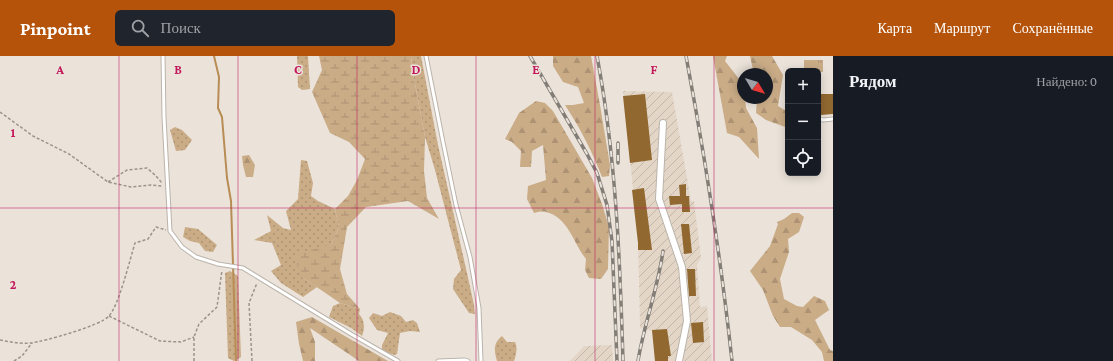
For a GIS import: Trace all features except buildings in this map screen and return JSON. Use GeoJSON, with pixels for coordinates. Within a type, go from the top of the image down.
{"type":"FeatureCollection","features":[{"type":"Feature","properties":{"kind":"street"},"geometry":{"type":"LineString","coordinates":[[663,124],[660,199],[682,267],[687,322],[679,361]]}},
{"type":"Feature","properties":{"kind":"lane"},"geometry":{"type":"LineString","coordinates":[[163,56],[164,117],[170,231],[182,247],[196,257],[222,265],[243,268],[398,361]]}},
{"type":"Feature","properties":{"kind":"lane"},"geometry":{"type":"LineString","coordinates":[[426,56],[444,149],[456,205],[470,257],[478,301],[481,361]]}},
{"type":"Feature","properties":{"kind":"lane"},"geometry":{"type":"LineString","coordinates":[[821,119],[833,119]]}},
{"type":"Feature","properties":{"kind":"lane"},"geometry":{"type":"LineString","coordinates":[[438,361],[468,361]]}},
{"type":"Feature","properties":{"kind":"path"},"geometry":{"type":"LineString","coordinates":[[0,112],[33,136],[69,154],[108,182],[131,187],[151,185],[165,186],[147,168],[127,170],[108,182]]}},
{"type":"Feature","properties":{"kind":"path"},"geometry":{"type":"LineString","coordinates":[[0,340],[17,343],[32,343],[91,326],[109,316],[117,300],[135,243],[148,239],[156,227],[170,231]]}},
{"type":"Feature","properties":{"kind":"path"},"geometry":{"type":"LineString","coordinates":[[194,361],[194,337],[199,324],[217,307],[222,265]]}},
{"type":"Feature","properties":{"kind":"path"},"geometry":{"type":"LineString","coordinates":[[252,361],[249,303],[259,278]]}},
{"type":"Feature","properties":{"kind":"path"},"geometry":{"type":"LineString","coordinates":[[109,316],[160,341],[181,342],[194,337]]}},
{"type":"Feature","properties":{"kind":"path"},"geometry":{"type":"LineString","coordinates":[[14,361],[22,356],[32,343]]}},
{"type":"Feature","properties":{"kind":"shaded area"},"geometry":{"type":"Polygon","coordinates":[[[623,91],[672,92],[691,201],[694,201],[701,258],[697,265],[700,307],[707,306],[712,361],[655,361],[652,331],[640,328],[638,238],[623,91]]]}},
{"type":"Feature","properties":{"kind":"shaded area"},"geometry":{"type":"Polygon","coordinates":[[[612,345],[613,361],[570,361],[584,346],[612,345]]]}},
{"type":"Feature","properties":{"kind":"green space"},"geometry":{"type":"Polygon","coordinates":[[[297,56],[308,56],[310,89],[302,90],[298,87],[297,56]]]}},
{"type":"Feature","properties":{"kind":"green space"},"geometry":{"type":"Polygon","coordinates":[[[319,56],[411,56],[425,137],[424,171],[427,198],[439,219],[408,201],[366,207],[347,227],[340,269],[347,294],[360,309],[340,303],[302,277],[294,255],[331,244],[339,227],[335,209],[348,196],[357,180],[365,159],[349,142],[330,133],[312,92],[322,70],[319,56]]]}},
{"type":"Feature","properties":{"kind":"green space"},"geometry":{"type":"Polygon","coordinates":[[[411,56],[421,56],[438,145],[475,314],[469,313],[453,289],[454,279],[461,270],[425,137],[411,56]]]}},
{"type":"Feature","properties":{"kind":"green space"},"geometry":{"type":"Polygon","coordinates":[[[553,56],[591,56],[610,165],[609,176],[602,177],[576,122],[565,105],[584,103],[578,87],[563,82],[553,66],[553,56]]]}},
{"type":"Feature","properties":{"kind":"green space"},"geometry":{"type":"Polygon","coordinates":[[[713,56],[727,56],[725,61],[737,76],[737,104],[746,104],[746,108],[757,128],[759,159],[739,137],[727,133],[713,56]]]}},
{"type":"Feature","properties":{"kind":"green space"},"geometry":{"type":"Polygon","coordinates":[[[750,56],[772,56],[783,75],[778,106],[785,110],[785,127],[766,120],[756,113],[757,104],[773,104],[773,68],[753,68],[750,56]]]}},
{"type":"Feature","properties":{"kind":"green space"},"geometry":{"type":"Polygon","coordinates":[[[804,60],[823,60],[823,72],[821,72],[821,68],[804,68],[804,60]]]}},
{"type":"Feature","properties":{"kind":"green space"},"geometry":{"type":"Polygon","coordinates":[[[536,101],[545,103],[553,111],[592,178],[602,204],[609,227],[608,269],[601,279],[589,278],[585,270],[586,259],[565,225],[554,215],[546,212],[534,213],[527,199],[528,186],[546,180],[543,145],[532,151],[531,167],[520,167],[521,151],[512,142],[505,139],[519,113],[536,101]]]}},
{"type":"Feature","properties":{"kind":"green space"},"geometry":{"type":"Polygon","coordinates":[[[175,127],[182,130],[192,140],[185,150],[176,151],[170,130],[175,127]]]}},
{"type":"Feature","properties":{"kind":"green space"},"geometry":{"type":"Polygon","coordinates":[[[249,155],[255,165],[253,177],[246,177],[243,165],[242,156],[249,155]]]}},
{"type":"Feature","properties":{"kind":"green space"},"geometry":{"type":"Polygon","coordinates":[[[301,160],[307,161],[313,183],[311,196],[335,209],[339,227],[331,244],[302,277],[317,287],[303,297],[281,283],[271,271],[281,265],[272,243],[254,240],[271,231],[267,215],[283,228],[291,230],[286,211],[298,199],[301,160]]]}},
{"type":"Feature","properties":{"kind":"green space"},"geometry":{"type":"Polygon","coordinates":[[[792,213],[799,213],[804,217],[799,232],[788,239],[789,252],[780,279],[784,299],[797,306],[803,307],[814,296],[825,301],[829,310],[815,320],[830,350],[833,351],[833,361],[824,361],[822,352],[812,340],[791,327],[780,327],[773,316],[763,290],[750,271],[770,246],[778,224],[777,222],[792,213]]]}},
{"type":"Feature","properties":{"kind":"green space"},"geometry":{"type":"Polygon","coordinates":[[[185,227],[198,229],[217,245],[213,252],[205,251],[199,243],[190,241],[183,237],[185,227]]]}},
{"type":"Feature","properties":{"kind":"green space"},"geometry":{"type":"Polygon","coordinates":[[[230,271],[238,276],[241,357],[234,361],[228,358],[225,273],[230,271]]]}},
{"type":"Feature","properties":{"kind":"green space"},"geometry":{"type":"Polygon","coordinates":[[[340,303],[360,309],[359,314],[364,325],[362,336],[351,328],[329,317],[333,306],[340,303]]]}},
{"type":"Feature","properties":{"kind":"green space"},"geometry":{"type":"Polygon","coordinates":[[[390,312],[401,316],[406,322],[413,320],[417,323],[420,332],[410,331],[400,333],[397,354],[395,355],[382,350],[382,345],[388,333],[377,330],[369,318],[373,313],[382,316],[390,312]]]}},
{"type":"Feature","properties":{"kind":"green space"},"geometry":{"type":"Polygon","coordinates":[[[312,317],[388,361],[359,361],[310,328],[315,342],[315,361],[303,361],[296,322],[312,317]]]}},
{"type":"Feature","properties":{"kind":"green space"},"geometry":{"type":"Polygon","coordinates":[[[502,336],[507,342],[515,342],[516,344],[517,349],[514,361],[497,361],[495,347],[497,341],[502,336]]]}},
{"type":"Feature","properties":{"kind":"waterway"},"geometry":{"type":"LineString","coordinates":[[214,56],[219,77],[218,108],[222,117],[227,178],[231,201],[236,361]]}},
{"type":"Feature","properties":{"kind":"railway"},"geometry":{"type":"LineString","coordinates":[[530,56],[597,173],[607,205],[612,241],[617,361]]}},
{"type":"Feature","properties":{"kind":"railway"},"geometry":{"type":"LineString","coordinates":[[597,56],[609,132],[613,170],[623,361]]}},
{"type":"Feature","properties":{"kind":"railway"},"geometry":{"type":"LineString","coordinates":[[686,56],[712,208],[732,361]]}},
{"type":"Feature","properties":{"kind":"railway"},"geometry":{"type":"LineString","coordinates":[[618,143],[618,163]]}},
{"type":"Feature","properties":{"kind":"railway"},"geometry":{"type":"LineString","coordinates":[[638,361],[658,279],[663,251]]}}]}
